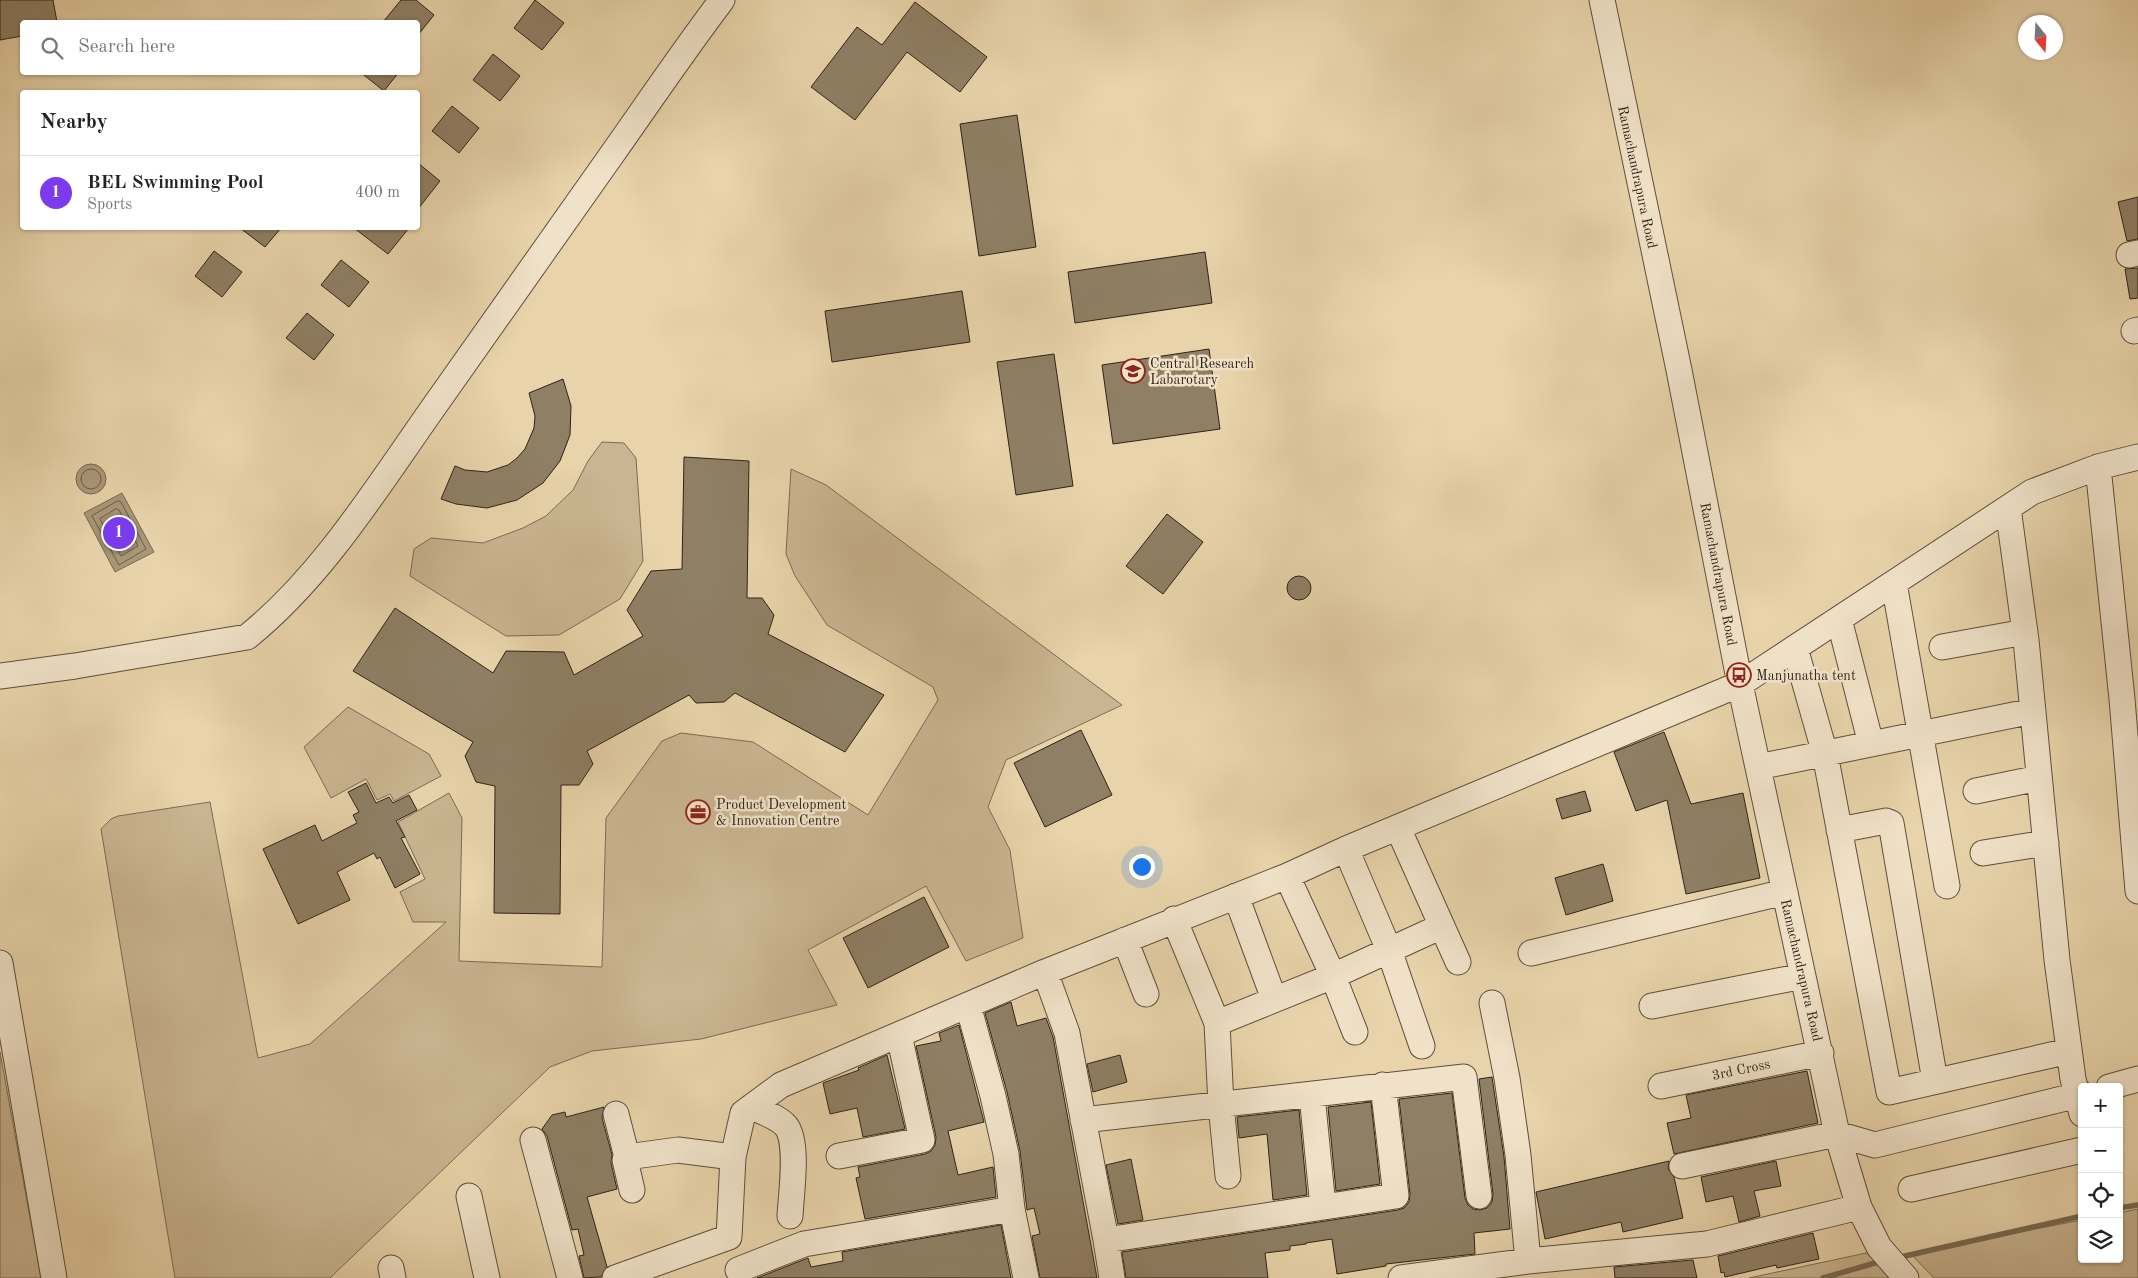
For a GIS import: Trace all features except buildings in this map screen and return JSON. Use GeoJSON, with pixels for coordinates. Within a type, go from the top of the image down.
{"type":"FeatureCollection","features":[{"type":"Feature","properties":{"kind":"street"},"geometry":{"type":"LineString","coordinates":[[0,676],[76,666],[247,637],[265,622],[310,574],[361,509],[569,216],[676,60],[722,0]]}},
{"type":"Feature","properties":{"kind":"street","name":"Ramachandrapura Road"},"geometry":{"type":"LineString","coordinates":[[1602,0],[1740,684],[1837,1134],[1859,1207],[1878,1247],[1906,1278]]}},
{"type":"Feature","properties":{"kind":"street"},"geometry":{"type":"LineString","coordinates":[[1012,1209],[804,1244],[740,1274],[729,1237],[733,1156],[743,1113],[781,1085],[1045,972],[1174,919],[1287,876],[1346,849],[1740,684],[2032,492],[2098,467],[2138,458]]}},
{"type":"Feature","properties":{"kind":"street"},"geometry":{"type":"LineString","coordinates":[[2098,467],[2127,635],[2138,891]]}},
{"type":"Feature","properties":{"kind":"street"},"geometry":{"type":"LineString","coordinates":[[2008,508],[2025,632],[2057,960],[2069,1051],[2078,1092]]}},
{"type":"Feature","properties":{"kind":"street"},"geometry":{"type":"LineString","coordinates":[[1894,583],[1947,886]]}},
{"type":"Feature","properties":{"kind":"street"},"geometry":{"type":"LineString","coordinates":[[1839,619],[1871,744]]}},
{"type":"Feature","properties":{"kind":"street"},"geometry":{"type":"LineString","coordinates":[[1942,647],[2025,632]]}},
{"type":"Feature","properties":{"kind":"street"},"geometry":{"type":"LineString","coordinates":[[1795,648],[1825,754],[1889,1092],[2069,1051]]}},
{"type":"Feature","properties":{"kind":"street"},"geometry":{"type":"LineString","coordinates":[[1758,767],[2033,711]]}},
{"type":"Feature","properties":{"kind":"street"},"geometry":{"type":"LineString","coordinates":[[1976,791],[2039,778]]}},
{"type":"Feature","properties":{"kind":"street"},"geometry":{"type":"LineString","coordinates":[[1839,830],[1886,821],[1891,823],[1935,1082]]}},
{"type":"Feature","properties":{"kind":"street"},"geometry":{"type":"LineString","coordinates":[[1398,828],[1458,962]]}},
{"type":"Feature","properties":{"kind":"street"},"geometry":{"type":"LineString","coordinates":[[1983,853],[2046,843]]}},
{"type":"Feature","properties":{"kind":"street"},"geometry":{"type":"LineString","coordinates":[[1346,849],[1389,950],[1422,1046]]}},
{"type":"Feature","properties":{"kind":"street"},"geometry":{"type":"LineString","coordinates":[[1287,876],[1333,976],[1355,1032]]}},
{"type":"Feature","properties":{"kind":"street"},"geometry":{"type":"LineString","coordinates":[[1531,953],[1785,892]]}},
{"type":"Feature","properties":{"kind":"street"},"geometry":{"type":"LineString","coordinates":[[1236,896],[1274,999]]}},
{"type":"Feature","properties":{"kind":"street"},"geometry":{"type":"LineString","coordinates":[[1174,919],[1217,1022],[1221,1105],[1228,1176]]}},
{"type":"Feature","properties":{"kind":"street"},"geometry":{"type":"LineString","coordinates":[[1217,1022],[1333,976],[1442,926]]}},
{"type":"Feature","properties":{"kind":"street"},"geometry":{"type":"LineString","coordinates":[[1125,940],[1146,994]]}},
{"type":"Feature","properties":{"kind":"street"},"geometry":{"type":"LineString","coordinates":[[0,963],[54,1278]]}},
{"type":"Feature","properties":{"kind":"street"},"geometry":{"type":"LineString","coordinates":[[1045,972],[1067,1033],[1112,1278]]}},
{"type":"Feature","properties":{"kind":"street"},"geometry":{"type":"LineString","coordinates":[[1652,1006],[1803,976]]}},
{"type":"Feature","properties":{"kind":"street"},"geometry":{"type":"LineString","coordinates":[[1492,1003],[1507,1078],[1518,1154],[1528,1261]]}},
{"type":"Feature","properties":{"kind":"street"},"geometry":{"type":"LineString","coordinates":[[968,1005],[993,1096],[1006,1154],[1012,1209],[1026,1278]]}},
{"type":"Feature","properties":{"kind":"street"},"geometry":{"type":"LineString","coordinates":[[839,1156],[922,1140],[899,1035]]}},
{"type":"Feature","properties":{"kind":"street","name":"3rd Cross"},"geometry":{"type":"LineString","coordinates":[[1661,1086],[1821,1053]]}},
{"type":"Feature","properties":{"kind":"street"},"geometry":{"type":"LineString","coordinates":[[1083,1120],[1464,1077],[1479,1196]]}},
{"type":"Feature","properties":{"kind":"street"},"geometry":{"type":"LineString","coordinates":[[2123,1083],[2138,1079]]}},
{"type":"Feature","properties":{"kind":"street"},"geometry":{"type":"LineString","coordinates":[[1106,1240],[1396,1196],[1383,1086]]}},
{"type":"Feature","properties":{"kind":"street"},"geometry":{"type":"LineString","coordinates":[[1312,1095],[1323,1207]]}},
{"type":"Feature","properties":{"kind":"street"},"geometry":{"type":"LineString","coordinates":[[1682,1166],[1837,1134],[1876,1145],[2078,1101]]}},
{"type":"Feature","properties":{"kind":"street"},"geometry":{"type":"LineString","coordinates":[[752,1107],[785,1125],[791,1135],[793,1154],[790,1216]]}},
{"type":"Feature","properties":{"kind":"street"},"geometry":{"type":"LineString","coordinates":[[616,1114],[628,1157],[625,1160],[632,1190]]}},
{"type":"Feature","properties":{"kind":"street"},"geometry":{"type":"LineString","coordinates":[[533,1140],[570,1278]]}},
{"type":"Feature","properties":{"kind":"street"},"geometry":{"type":"LineString","coordinates":[[628,1157],[678,1150],[733,1156]]}},
{"type":"Feature","properties":{"kind":"street"},"geometry":{"type":"LineString","coordinates":[[1911,1189],[2078,1151]]}},
{"type":"Feature","properties":{"kind":"street"},"geometry":{"type":"LineString","coordinates":[[469,1196],[487,1278]]}},
{"type":"Feature","properties":{"kind":"street"},"geometry":{"type":"LineString","coordinates":[[1401,1278],[1528,1261],[1707,1244],[1859,1207]]}},
{"type":"Feature","properties":{"kind":"street"},"geometry":{"type":"LineString","coordinates":[[615,1278],[729,1237]]}},
{"type":"Feature","properties":{"kind":"shaded area"},"geometry":{"type":"Polygon","coordinates":[[[602,442],[624,443],[636,458],[643,561],[620,599],[559,635],[506,636],[410,576],[414,549],[431,538],[483,543],[523,528],[546,516],[573,490],[588,461],[602,442]]]}},
{"type":"Feature","properties":{"kind":"shaded area"},"geometry":{"type":"Polygon","coordinates":[[[791,469],[826,485],[1122,705],[1006,760],[988,807],[1010,850],[1023,938],[966,961],[926,886],[808,950],[837,1005],[701,1039],[592,1051],[550,1067],[330,1278],[175,1278],[101,829],[111,819],[118,816],[210,802],[258,1058],[310,1044],[446,922],[413,922],[400,892],[425,879],[398,822],[449,793],[462,818],[459,961],[602,967],[606,818],[662,741],[681,733],[753,742],[868,815],[938,700],[933,687],[827,625],[795,576],[786,554],[791,469]]]}},
{"type":"Feature","properties":{"kind":"shaded area"},"geometry":{"type":"Polygon","coordinates":[[[348,707],[429,754],[441,776],[394,801],[390,794],[377,800],[366,779],[331,798],[304,747],[348,707]]]}},
{"type":"Feature","properties":{"kind":"shaded area"},"geometry":{"type":"Polygon","coordinates":[[[0,1052],[41,1278],[0,1278],[0,1052]]]}},
{"type":"Feature","properties":{"kind":"shaded area"},"geometry":{"type":"Polygon","coordinates":[[[2138,1209],[2138,1278],[1934,1278],[1910,1253],[2078,1221],[2078,1263],[2123,1263],[2123,1212],[2138,1209]]]}},
{"type":"Feature","properties":{"kind":"shaded area"},"geometry":{"type":"Polygon","coordinates":[[[1871,1252],[1891,1278],[1749,1278],[1871,1252]]]}},
{"type":"Feature","properties":{"kind":"water"},"geometry":{"type":"Polygon","coordinates":[[[91,464],[101,469],[106,479],[101,489],[91,494],[81,489],[76,479],[81,469],[91,464]]]}},
{"type":"Feature","properties":{"kind":"water"},"geometry":{"type":"Polygon","coordinates":[[[122,493],[154,552],[115,572],[84,513],[122,493]]]}},
{"type":"Feature","properties":{"kind":"waterway"},"geometry":{"type":"LineString","coordinates":[[2123,1207],[2138,1205]]}},
{"type":"Feature","properties":{"kind":"waterway"},"geometry":{"type":"LineString","coordinates":[[1896,1258],[2078,1217]]}},
{"type":"Feature","properties":{"kind":"waterway"},"geometry":{"type":"LineString","coordinates":[[1823,1278],[1882,1261]]}},
{"type":"Feature","properties":{"kind":"place","name":"Central Research Labarotary"},"geometry":{"type":"Point","coordinates":[1133,371]}},
{"type":"Feature","properties":{"kind":"place","name":"BEL Swimming Pool"},"geometry":{"type":"Point","coordinates":[119,533]}},
{"type":"Feature","properties":{"kind":"place","name":"Manjunatha tent"},"geometry":{"type":"Point","coordinates":[1739,675]}},
{"type":"Feature","properties":{"kind":"place","name":"Product Development & Innovation Centre"},"geometry":{"type":"Point","coordinates":[698,812]}}]}
